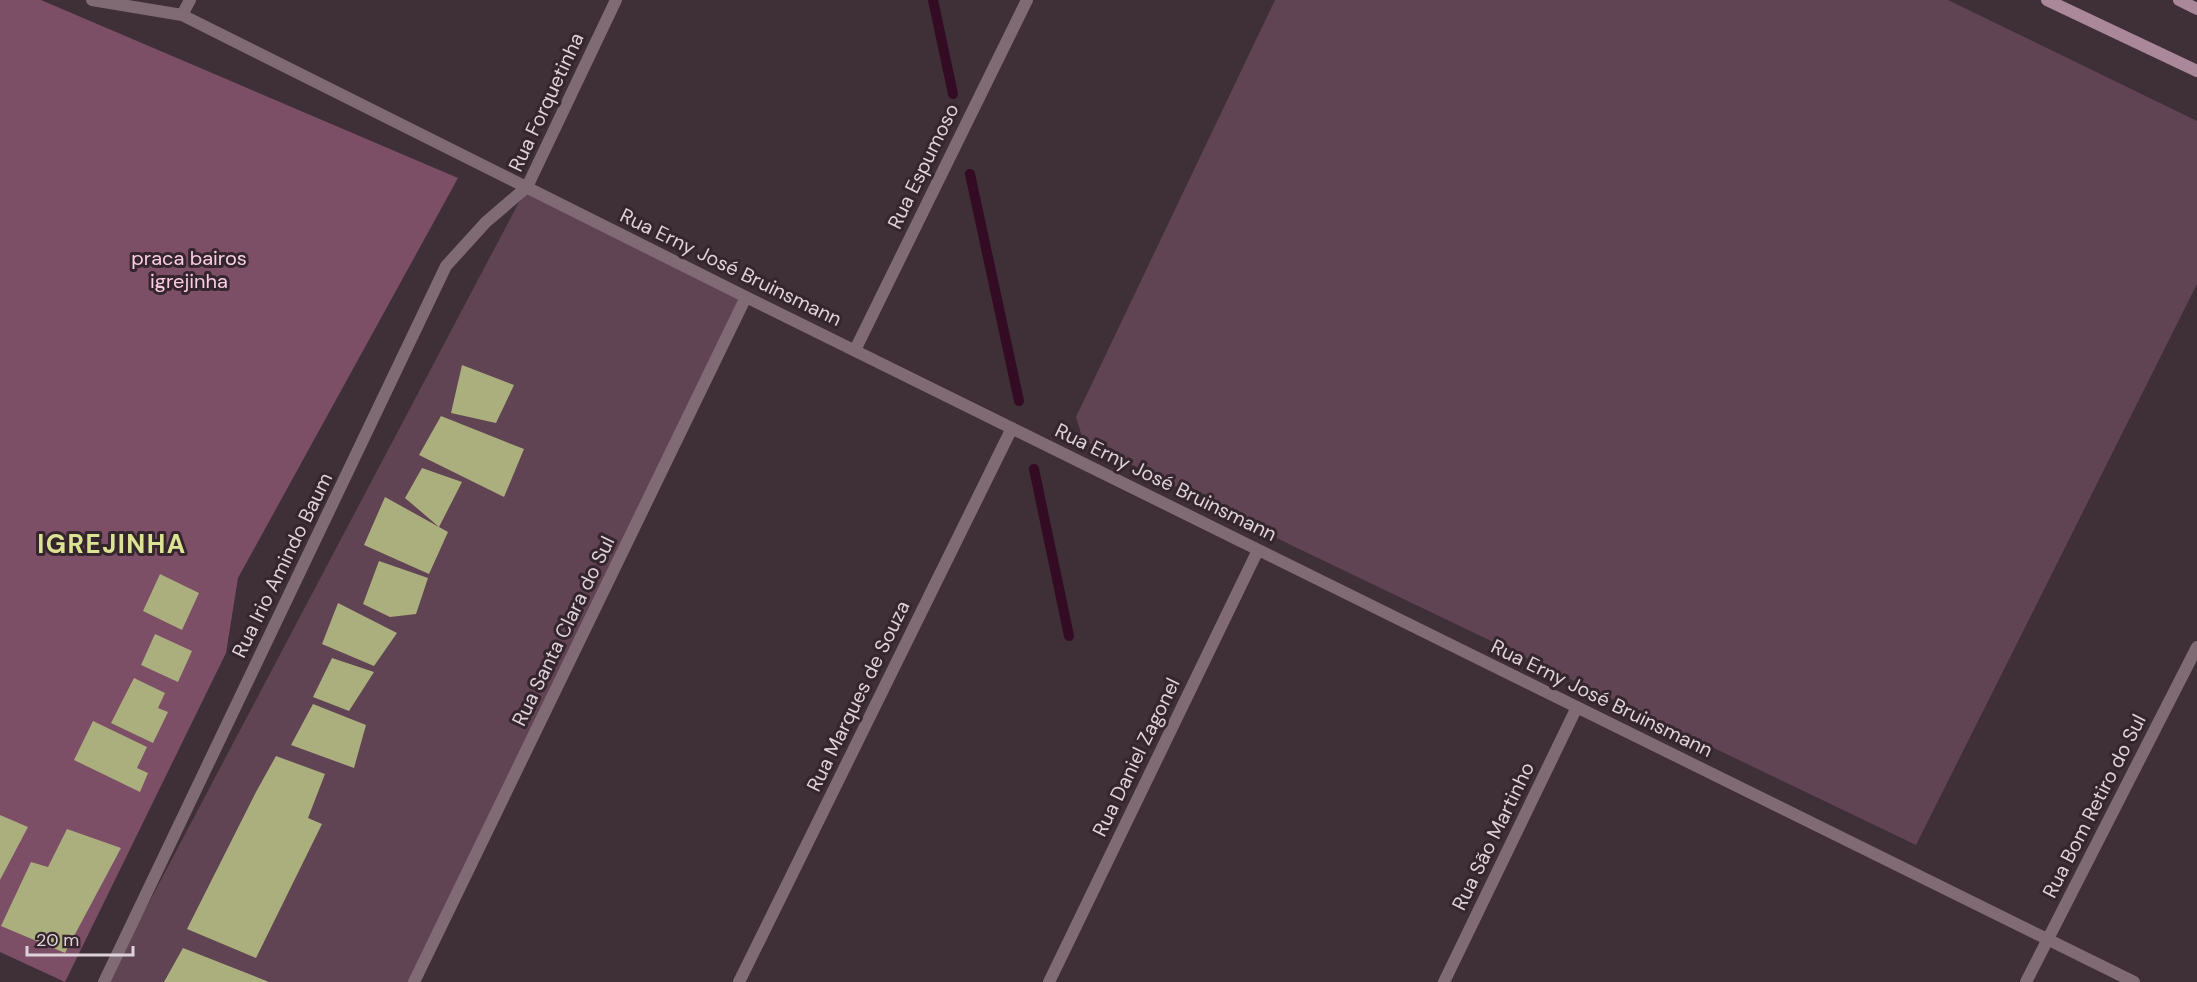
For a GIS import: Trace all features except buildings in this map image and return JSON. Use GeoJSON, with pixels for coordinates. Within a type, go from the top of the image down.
{"type":"FeatureCollection","features":[{"type":"Feature","properties":{"kind":"main road"},"geometry":{"type":"LineString","coordinates":[[2047,0],[2197,71]]}},
{"type":"Feature","properties":{"kind":"main road"},"geometry":{"type":"LineString","coordinates":[[2179,0],[2197,9]]}},
{"type":"Feature","properties":{"kind":"street","name":"Rua Erny José Bruinsmann"},"geometry":{"type":"LineString","coordinates":[[92,0],[182,15],[746,297],[2134,982]]}},
{"type":"Feature","properties":{"kind":"street"},"geometry":{"type":"LineString","coordinates":[[182,15],[190,0]]}},
{"type":"Feature","properties":{"kind":"street","name":"Rua Forquetinha"},"geometry":{"type":"LineString","coordinates":[[527,187],[616,0]]}},
{"type":"Feature","properties":{"kind":"street","name":"Rua Espumoso"},"geometry":{"type":"LineString","coordinates":[[855,350],[1027,0]]}},
{"type":"Feature","properties":{"kind":"street","name":"Rua Irio Amindo Baum"},"geometry":{"type":"LineString","coordinates":[[104,982],[446,266],[486,222],[527,187]]}},
{"type":"Feature","properties":{"kind":"street","name":"Rua Santa Clara do Sul"},"geometry":{"type":"LineString","coordinates":[[414,982],[746,297]]}},
{"type":"Feature","properties":{"kind":"street","name":"Rua Marques de Souza"},"geometry":{"type":"LineString","coordinates":[[739,982],[1012,428]]}},
{"type":"Feature","properties":{"kind":"street","name":"Rua Daniel Zagonel"},"geometry":{"type":"LineString","coordinates":[[1049,982],[1258,550]]}},
{"type":"Feature","properties":{"kind":"street","name":"Rua Bom Retiro do Sul"},"geometry":{"type":"LineString","coordinates":[[2026,982],[2197,647]]}},
{"type":"Feature","properties":{"kind":"street","name":"Rua São Martinho"},"geometry":{"type":"LineString","coordinates":[[1444,982],[1577,707]]}},
{"type":"Feature","properties":{"kind":"shaded area"},"geometry":{"type":"Polygon","coordinates":[[[1275,0],[1948,0],[2197,121],[2197,284],[1916,845],[1293,546],[1083,440],[1076,417],[1275,0]]]}},
{"type":"Feature","properties":{"kind":"shaded area"},"geometry":{"type":"Polygon","coordinates":[[[527,187],[746,297],[414,982],[107,982],[527,187]]]}},
{"type":"Feature","properties":{"kind":"green space","name":"praca bairos igrejinha"},"geometry":{"type":"Polygon","coordinates":[[[0,0],[41,0],[458,178],[238,578],[226,653],[65,982],[0,952],[0,0]]]}},
{"type":"Feature","properties":{"kind":"waterway"},"geometry":{"type":"LineString","coordinates":[[933,0],[953,94]]}},
{"type":"Feature","properties":{"kind":"waterway"},"geometry":{"type":"LineString","coordinates":[[970,174],[1019,401]]}},
{"type":"Feature","properties":{"kind":"waterway"},"geometry":{"type":"LineString","coordinates":[[1034,469],[1069,636]]}},
{"type":"Feature","properties":{"kind":"district","name":"IGREJINHA"},"geometry":{"type":"Point","coordinates":[112,544]}}]}
